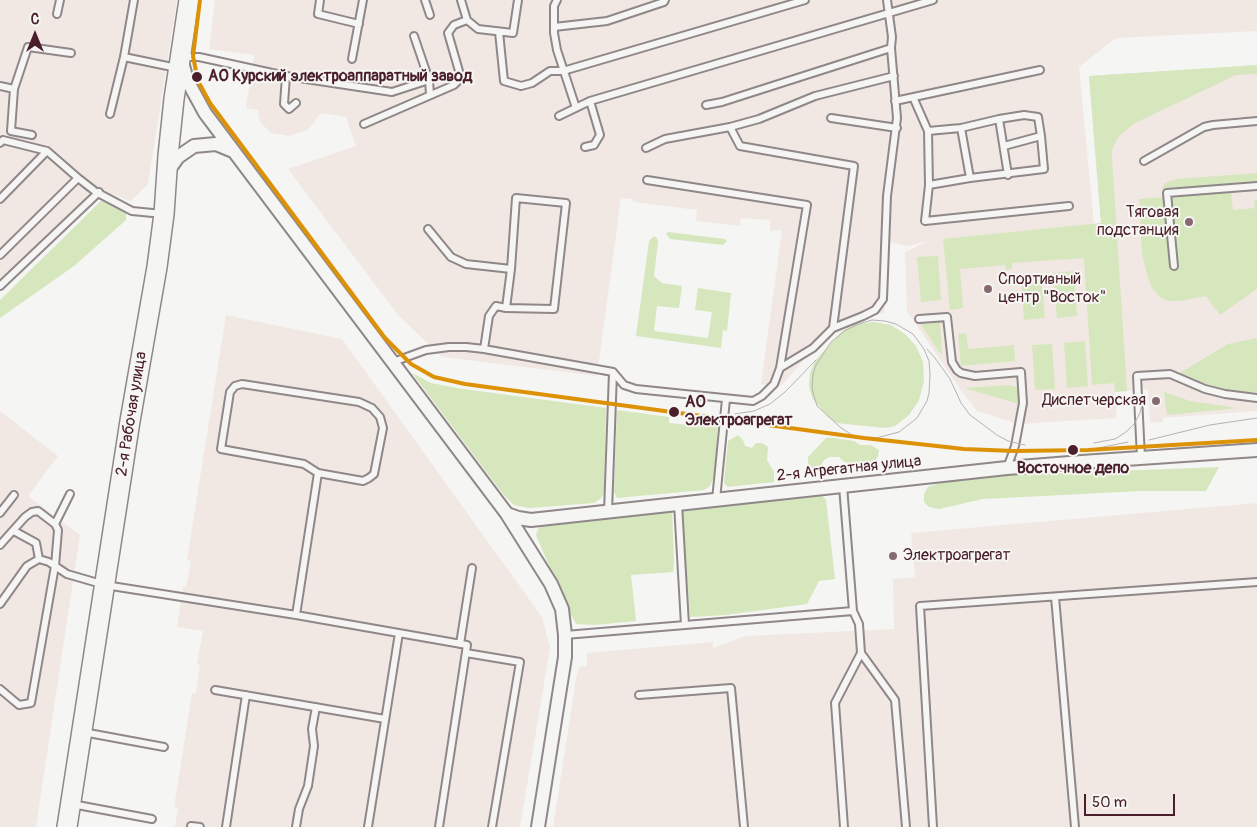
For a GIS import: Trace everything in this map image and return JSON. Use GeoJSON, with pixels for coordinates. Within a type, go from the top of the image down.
{"type":"FeatureCollection","features":[{"type":"Feature","properties":{"kind":"main road","name":"2-я Рабочая улица"},"geometry":{"type":"LineString","coordinates":[[67,827],[130,421],[157,267],[179,63],[189,0]]}},
{"type":"Feature","properties":{"kind":"street"},"geometry":{"type":"LineString","coordinates":[[179,63],[197,101],[507,514],[550,584],[562,610],[565,635],[564,658],[538,827]]}},
{"type":"Feature","properties":{"kind":"street"},"geometry":{"type":"LineString","coordinates":[[166,175],[174,160],[194,146],[216,144],[234,151]]}},
{"type":"Feature","properties":{"kind":"street","name":"2-я Агрегатная улица"},"geometry":{"type":"LineString","coordinates":[[507,514],[531,520],[1007,468],[1257,450]]}},
{"type":"Feature","properties":{"kind":"lane"},"geometry":{"type":"LineString","coordinates":[[57,14],[60,0]]}},
{"type":"Feature","properties":{"kind":"lane"},"geometry":{"type":"LineString","coordinates":[[110,114],[124,57],[134,0]]}},
{"type":"Feature","properties":{"kind":"lane"},"geometry":{"type":"LineString","coordinates":[[320,0],[318,14],[359,24]]}},
{"type":"Feature","properties":{"kind":"lane"},"geometry":{"type":"LineString","coordinates":[[352,58],[363,0]]}},
{"type":"Feature","properties":{"kind":"lane"},"geometry":{"type":"LineString","coordinates":[[425,0],[430,15]]}},
{"type":"Feature","properties":{"kind":"lane"},"geometry":{"type":"LineString","coordinates":[[461,0],[467,20],[478,30],[499,32],[513,32],[518,0]]}},
{"type":"Feature","properties":{"kind":"lane"},"geometry":{"type":"LineString","coordinates":[[557,0],[554,6],[557,50],[576,108]]}},
{"type":"Feature","properties":{"kind":"lane"},"geometry":{"type":"LineString","coordinates":[[554,27],[607,21],[648,8],[665,0]]}},
{"type":"Feature","properties":{"kind":"lane"},"geometry":{"type":"LineString","coordinates":[[782,0],[794,3]]}},
{"type":"Feature","properties":{"kind":"lane"},"geometry":{"type":"LineString","coordinates":[[499,32],[504,81],[521,86],[532,83],[550,72],[563,71],[805,0]]}},
{"type":"Feature","properties":{"kind":"lane"},"geometry":{"type":"LineString","coordinates":[[780,368],[813,348],[833,328],[870,314],[883,299],[887,196],[897,128],[890,12],[887,0]]}},
{"type":"Feature","properties":{"kind":"lane"},"geometry":{"type":"LineString","coordinates":[[559,116],[590,101],[934,0]]}},
{"type":"Feature","properties":{"kind":"lane"},"geometry":{"type":"LineString","coordinates":[[364,124],[454,85],[461,78],[448,32],[454,25],[467,20]]}},
{"type":"Feature","properties":{"kind":"lane"},"geometry":{"type":"LineString","coordinates":[[414,36],[429,80],[430,95]]}},
{"type":"Feature","properties":{"kind":"lane"},"geometry":{"type":"LineString","coordinates":[[32,135],[11,131],[14,89],[28,47],[70,53]]}},
{"type":"Feature","properties":{"kind":"lane"},"geometry":{"type":"LineString","coordinates":[[706,105],[722,102],[891,48]]}},
{"type":"Feature","properties":{"kind":"lane"},"geometry":{"type":"LineString","coordinates":[[124,57],[179,63],[199,57],[286,76],[392,92],[429,80]]}},
{"type":"Feature","properties":{"kind":"lane"},"geometry":{"type":"LineString","coordinates":[[895,100],[913,98],[1040,70]]}},
{"type":"Feature","properties":{"kind":"lane"},"geometry":{"type":"LineString","coordinates":[[286,76],[284,104],[289,109],[296,103]]}},
{"type":"Feature","properties":{"kind":"lane"},"geometry":{"type":"LineString","coordinates":[[646,148],[665,139],[759,119],[815,96],[894,76]]}},
{"type":"Feature","properties":{"kind":"lane"},"geometry":{"type":"LineString","coordinates":[[0,86],[14,89]]}},
{"type":"Feature","properties":{"kind":"lane"},"geometry":{"type":"LineString","coordinates":[[913,98],[928,131],[929,186],[926,221],[1069,206]]}},
{"type":"Feature","properties":{"kind":"lane"},"geometry":{"type":"LineString","coordinates":[[585,147],[594,145],[600,135],[590,101]]}},
{"type":"Feature","properties":{"kind":"lane"},"geometry":{"type":"LineString","coordinates":[[928,131],[961,128],[1024,115],[1038,117],[1042,136],[1044,169],[1008,175],[970,178],[929,186]]}},
{"type":"Feature","properties":{"kind":"lane"},"geometry":{"type":"LineString","coordinates":[[831,118],[897,128]]}},
{"type":"Feature","properties":{"kind":"lane"},"geometry":{"type":"LineString","coordinates":[[999,119],[1008,175]]}},
{"type":"Feature","properties":{"kind":"lane"},"geometry":{"type":"LineString","coordinates":[[1144,161],[1204,127],[1213,124],[1257,121]]}},
{"type":"Feature","properties":{"kind":"lane"},"geometry":{"type":"LineString","coordinates":[[730,126],[740,146],[854,166],[833,328]]}},
{"type":"Feature","properties":{"kind":"lane"},"geometry":{"type":"LineString","coordinates":[[961,128],[970,178]]}},
{"type":"Feature","properties":{"kind":"lane"},"geometry":{"type":"LineString","coordinates":[[1004,146],[1042,136]]}},
{"type":"Feature","properties":{"kind":"lane"},"geometry":{"type":"LineString","coordinates":[[0,143],[3,140],[47,151],[96,192],[132,211],[164,214]]}},
{"type":"Feature","properties":{"kind":"lane"},"geometry":{"type":"LineString","coordinates":[[0,199],[47,151]]}},
{"type":"Feature","properties":{"kind":"lane"},"geometry":{"type":"LineString","coordinates":[[0,255],[78,178]]}},
{"type":"Feature","properties":{"kind":"lane"},"geometry":{"type":"LineString","coordinates":[[393,362],[416,353],[441,348],[484,349],[613,372],[624,386],[629,388],[753,401],[762,396],[774,384],[780,368],[807,205],[647,180]]}},
{"type":"Feature","properties":{"kind":"lane"},"geometry":{"type":"LineString","coordinates":[[1174,266],[1167,193],[1257,186]]}},
{"type":"Feature","properties":{"kind":"lane"},"geometry":{"type":"LineString","coordinates":[[0,286],[99,192]]}},
{"type":"Feature","properties":{"kind":"lane"},"geometry":{"type":"LineString","coordinates":[[484,349],[489,316],[496,306],[506,308],[554,309],[566,203],[516,198],[506,308]]}},
{"type":"Feature","properties":{"kind":"lane"},"geometry":{"type":"LineString","coordinates":[[428,229],[451,257],[466,264],[511,269]]}},
{"type":"Feature","properties":{"kind":"lane"},"geometry":{"type":"LineString","coordinates":[[919,319],[947,317],[952,362],[957,370],[962,373],[975,376],[1021,372],[1023,403],[1015,446],[1007,468]]}},
{"type":"Feature","properties":{"kind":"lane"},"geometry":{"type":"LineString","coordinates":[[608,512],[613,372]]}},
{"type":"Feature","properties":{"kind":"lane"},"geometry":{"type":"LineString","coordinates":[[1141,457],[1137,376],[1170,374],[1212,390],[1234,396],[1257,398]]}},
{"type":"Feature","properties":{"kind":"lane"},"geometry":{"type":"LineString","coordinates":[[242,384],[359,402],[372,408],[380,416],[383,428],[374,474],[363,481],[318,473],[304,464],[221,449],[230,392],[235,386],[242,384]]}},
{"type":"Feature","properties":{"kind":"lane"},"geometry":{"type":"LineString","coordinates":[[716,500],[726,399]]}},
{"type":"Feature","properties":{"kind":"lane"},"geometry":{"type":"LineString","coordinates":[[296,615],[318,473]]}},
{"type":"Feature","properties":{"kind":"lane"},"geometry":{"type":"LineString","coordinates":[[842,486],[854,611],[860,624],[861,653],[835,703],[844,827]]}},
{"type":"Feature","properties":{"kind":"lane"},"geometry":{"type":"LineString","coordinates":[[55,524],[70,494]]}},
{"type":"Feature","properties":{"kind":"lane"},"geometry":{"type":"LineString","coordinates":[[0,513],[14,495]]}},
{"type":"Feature","properties":{"kind":"lane"},"geometry":{"type":"LineString","coordinates":[[678,504],[685,625]]}},
{"type":"Feature","properties":{"kind":"lane"},"geometry":{"type":"LineString","coordinates":[[0,545],[25,517],[32,512],[38,511],[55,524],[58,530],[55,566],[31,703],[19,705],[0,689]]}},
{"type":"Feature","properties":{"kind":"lane"},"geometry":{"type":"LineString","coordinates":[[14,531],[36,544],[40,559]]}},
{"type":"Feature","properties":{"kind":"lane"},"geometry":{"type":"LineString","coordinates":[[0,604],[28,566],[40,559],[49,562],[67,574],[105,585],[296,615],[467,645],[439,827]]}},
{"type":"Feature","properties":{"kind":"lane"},"geometry":{"type":"LineString","coordinates":[[460,644],[472,568]]}},
{"type":"Feature","properties":{"kind":"lane"},"geometry":{"type":"LineString","coordinates":[[933,827],[920,606],[1257,582]]}},
{"type":"Feature","properties":{"kind":"lane"},"geometry":{"type":"LineString","coordinates":[[1055,596],[1075,827]]}},
{"type":"Feature","properties":{"kind":"lane"},"geometry":{"type":"LineString","coordinates":[[565,635],[854,611]]}},
{"type":"Feature","properties":{"kind":"lane"},"geometry":{"type":"LineString","coordinates":[[368,827],[399,633]]}},
{"type":"Feature","properties":{"kind":"lane"},"geometry":{"type":"LineString","coordinates":[[466,653],[520,662],[492,827]]}},
{"type":"Feature","properties":{"kind":"lane"},"geometry":{"type":"LineString","coordinates":[[861,653],[895,700],[906,827]]}},
{"type":"Feature","properties":{"kind":"lane"},"geometry":{"type":"LineString","coordinates":[[639,695],[730,688],[744,827]]}},
{"type":"Feature","properties":{"kind":"lane"},"geometry":{"type":"LineString","coordinates":[[214,690],[385,719]]}},
{"type":"Feature","properties":{"kind":"lane"},"geometry":{"type":"LineString","coordinates":[[226,827],[246,695]]}},
{"type":"Feature","properties":{"kind":"lane"},"geometry":{"type":"LineString","coordinates":[[296,827],[299,809],[308,786],[314,746],[312,729],[316,707]]}},
{"type":"Feature","properties":{"kind":"lane"},"geometry":{"type":"LineString","coordinates":[[82,732],[164,747]]}},
{"type":"Feature","properties":{"kind":"lane"},"geometry":{"type":"LineString","coordinates":[[70,804],[152,819]]}},
{"type":"Feature","properties":{"kind":"lane"},"geometry":{"type":"LineString","coordinates":[[191,826],[200,827]]}},
{"type":"Feature","properties":{"kind":"shaded area"},"geometry":{"type":"Polygon","coordinates":[[[0,0],[177,0],[148,184],[131,201],[99,190],[0,286],[0,0]]]}},
{"type":"Feature","properties":{"kind":"shaded area"},"geometry":{"type":"Polygon","coordinates":[[[215,0],[1257,0],[1257,31],[1116,38],[1079,67],[1094,224],[1101,223],[1089,76],[1257,65],[1257,411],[1163,418],[1163,422],[1150,423],[1148,389],[1115,392],[1117,418],[1018,424],[977,411],[907,311],[905,252],[928,241],[909,246],[886,242],[884,314],[876,312],[857,314],[833,327],[781,386],[761,384],[782,230],[770,231],[770,220],[741,218],[740,226],[696,221],[697,210],[633,202],[633,199],[621,198],[597,376],[442,357],[398,315],[288,169],[356,146],[346,117],[321,113],[308,130],[289,136],[271,133],[260,122],[258,110],[246,108],[254,55],[209,49],[215,0]]]}},
{"type":"Feature","properties":{"kind":"shaded area"},"geometry":{"type":"Polygon","coordinates":[[[226,315],[342,339],[542,617],[550,648],[520,827],[175,827],[178,808],[174,807],[192,693],[196,693],[200,665],[197,664],[203,631],[177,627],[183,587],[186,587],[191,561],[187,560],[226,315]]]}},
{"type":"Feature","properties":{"kind":"shaded area"},"geometry":{"type":"Polygon","coordinates":[[[0,411],[58,456],[28,496],[80,535],[36,827],[0,827],[0,411]]]}},
{"type":"Feature","properties":{"kind":"shaded area","name":"Электроагрегат"},"geometry":{"type":"Polygon","coordinates":[[[1257,503],[1257,827],[553,827],[576,679],[579,667],[587,666],[587,653],[713,642],[713,648],[745,636],[894,629],[893,579],[915,577],[911,533],[1257,503]]]}},
{"type":"Feature","properties":{"kind":"green space"},"geometry":{"type":"Polygon","coordinates":[[[1257,65],[1257,74],[1236,75],[1135,123],[1119,136],[1112,150],[1127,391],[1115,392],[1114,383],[1092,385],[1084,258],[1012,263],[1012,269],[1006,270],[1005,265],[960,269],[963,308],[950,310],[943,239],[1101,223],[1089,76],[1257,65]]]}},
{"type":"Feature","properties":{"kind":"green space"},"geometry":{"type":"Polygon","coordinates":[[[1257,173],[1257,183],[1161,190],[1165,183],[1176,179],[1257,173]]]}},
{"type":"Feature","properties":{"kind":"green space"},"geometry":{"type":"Polygon","coordinates":[[[1231,192],[1233,210],[1255,208],[1254,202],[1257,198],[1257,289],[1220,315],[1206,296],[1180,301],[1168,301],[1161,298],[1152,288],[1142,254],[1139,199],[1231,192]]]}},
{"type":"Feature","properties":{"kind":"green space"},"geometry":{"type":"Polygon","coordinates":[[[102,200],[126,211],[126,220],[74,266],[0,318],[0,300],[102,200]]]}},
{"type":"Feature","properties":{"kind":"green space"},"geometry":{"type":"Polygon","coordinates":[[[668,232],[725,239],[727,241],[723,245],[670,239],[666,234],[668,232]]]}},
{"type":"Feature","properties":{"kind":"green space"},"geometry":{"type":"Polygon","coordinates":[[[654,236],[658,242],[654,276],[662,283],[682,286],[679,308],[657,306],[654,331],[708,338],[712,312],[695,310],[698,288],[731,293],[727,331],[723,330],[721,348],[636,336],[649,241],[654,236]]]}},
{"type":"Feature","properties":{"kind":"green space"},"geometry":{"type":"Polygon","coordinates":[[[938,256],[941,300],[921,302],[917,257],[938,256]]]}},
{"type":"Feature","properties":{"kind":"green space"},"geometry":{"type":"Polygon","coordinates":[[[1074,271],[1077,316],[1057,318],[1053,273],[1074,271]]]}},
{"type":"Feature","properties":{"kind":"green space"},"geometry":{"type":"Polygon","coordinates":[[[1041,274],[1045,318],[1024,320],[1021,275],[1041,274]]]}},
{"type":"Feature","properties":{"kind":"green space"},"geometry":{"type":"Polygon","coordinates":[[[940,321],[942,356],[919,322],[940,321]]]}},
{"type":"Feature","properties":{"kind":"green space"},"geometry":{"type":"Polygon","coordinates":[[[874,322],[891,325],[905,334],[916,346],[923,362],[924,381],[919,400],[909,415],[895,426],[886,428],[836,423],[828,417],[812,398],[809,385],[810,373],[815,361],[842,331],[857,324],[874,322]]]}},
{"type":"Feature","properties":{"kind":"green space"},"geometry":{"type":"Polygon","coordinates":[[[966,333],[968,349],[1014,345],[1015,361],[961,366],[958,334],[966,333]]]}},
{"type":"Feature","properties":{"kind":"green space"},"geometry":{"type":"Polygon","coordinates":[[[1257,338],[1257,392],[1243,393],[1227,390],[1180,373],[1228,344],[1257,338]]]}},
{"type":"Feature","properties":{"kind":"green space"},"geometry":{"type":"Polygon","coordinates":[[[1085,341],[1088,386],[1067,388],[1064,343],[1085,341]]]}},
{"type":"Feature","properties":{"kind":"green space"},"geometry":{"type":"Polygon","coordinates":[[[1052,344],[1055,389],[1035,390],[1032,345],[1052,344]]]}},
{"type":"Feature","properties":{"kind":"green space"},"geometry":{"type":"Polygon","coordinates":[[[412,373],[431,383],[463,389],[606,408],[604,494],[594,503],[529,508],[514,505],[503,494],[412,373]]]}},
{"type":"Feature","properties":{"kind":"green space"},"geometry":{"type":"Polygon","coordinates":[[[1010,385],[1018,390],[1019,404],[964,388],[1010,385]]]}},
{"type":"Feature","properties":{"kind":"green space"},"geometry":{"type":"Polygon","coordinates":[[[1164,392],[1190,401],[1238,408],[1167,415],[1164,392]]]}},
{"type":"Feature","properties":{"kind":"green space"},"geometry":{"type":"Polygon","coordinates":[[[617,410],[669,417],[669,423],[697,426],[698,421],[718,423],[714,476],[710,486],[704,490],[617,498],[614,492],[617,410]]]}},
{"type":"Feature","properties":{"kind":"green space"},"geometry":{"type":"Polygon","coordinates":[[[738,435],[743,440],[745,446],[752,448],[756,443],[762,443],[768,447],[767,460],[774,472],[774,482],[728,487],[724,483],[728,441],[738,435]]]}},
{"type":"Feature","properties":{"kind":"green space"},"geometry":{"type":"Polygon","coordinates":[[[826,438],[854,441],[860,445],[871,445],[879,450],[878,456],[874,463],[858,467],[843,461],[839,457],[829,457],[824,460],[820,467],[812,468],[808,464],[808,457],[826,438]]]}},
{"type":"Feature","properties":{"kind":"green space"},"geometry":{"type":"Polygon","coordinates":[[[1219,467],[1206,491],[1141,491],[983,499],[939,509],[929,507],[924,502],[924,494],[928,487],[939,483],[986,476],[1219,467]]]}},
{"type":"Feature","properties":{"kind":"green space"},"geometry":{"type":"Polygon","coordinates":[[[820,493],[826,500],[835,579],[819,581],[807,604],[726,615],[690,617],[682,512],[686,508],[820,493]]]}},
{"type":"Feature","properties":{"kind":"green space"},"geometry":{"type":"Polygon","coordinates":[[[672,509],[673,572],[631,575],[636,621],[595,625],[576,624],[563,599],[536,535],[539,527],[546,523],[672,509]]]}},
{"type":"Feature","properties":{"kind":"tram line"},"geometry":{"type":"LineString","coordinates":[[872,320],[896,324],[913,334],[924,349],[929,361],[929,393],[927,401],[917,418],[899,432],[876,438],[855,437],[840,427],[817,406],[812,389],[813,374],[816,365],[831,342],[846,330],[872,320]]}},
{"type":"Feature","properties":{"kind":"tram line"},"geometry":{"type":"LineString","coordinates":[[927,349],[950,379],[961,403],[970,415],[997,435],[1008,441],[1025,445]]}},
{"type":"Feature","properties":{"kind":"tram line"},"geometry":{"type":"LineString","coordinates":[[735,414],[754,411],[770,404],[785,392],[816,360]]}},
{"type":"Feature","properties":{"kind":"tram line"},"geometry":{"type":"LineString","coordinates":[[1094,443],[1115,439],[1126,432],[1134,424],[1140,413],[1143,399]]}},
{"type":"Feature","properties":{"kind":"tram line"},"geometry":{"type":"LineString","coordinates":[[1149,440],[1210,425],[1257,418]]}},
{"type":"Feature","properties":{"kind":"tram line"},"geometry":{"type":"LineString","coordinates":[[1088,450],[1128,442]]}},
{"type":"Feature","properties":{"kind":"transit line"},"geometry":{"type":"LineString","coordinates":[[200,0],[193,56],[198,81],[210,103],[385,338],[411,364],[434,377],[465,384],[864,438],[964,449],[1014,451],[1088,450],[1257,440]]}},
{"type":"Feature","properties":{"kind":"place","name":"АО Курский электроаппаратный завод"},"geometry":{"type":"Point","coordinates":[197,77]}},
{"type":"Feature","properties":{"kind":"place","name":"Тяговая подстанция"},"geometry":{"type":"Point","coordinates":[1189,222]}},
{"type":"Feature","properties":{"kind":"place","name":"Спортивный центр \"Восток\""},"geometry":{"type":"Point","coordinates":[988,289]}},
{"type":"Feature","properties":{"kind":"place","name":"Диспетчерская"},"geometry":{"type":"Point","coordinates":[1156,401]}},
{"type":"Feature","properties":{"kind":"place","name":"АО Электроагрегат"},"geometry":{"type":"Point","coordinates":[674,412]}},
{"type":"Feature","properties":{"kind":"place","name":"Восточное депо"},"geometry":{"type":"Point","coordinates":[1073,450]}},
{"type":"Feature","properties":{"kind":"place","name":"Электроагрегат"},"geometry":{"type":"Point","coordinates":[893,556]}}]}
